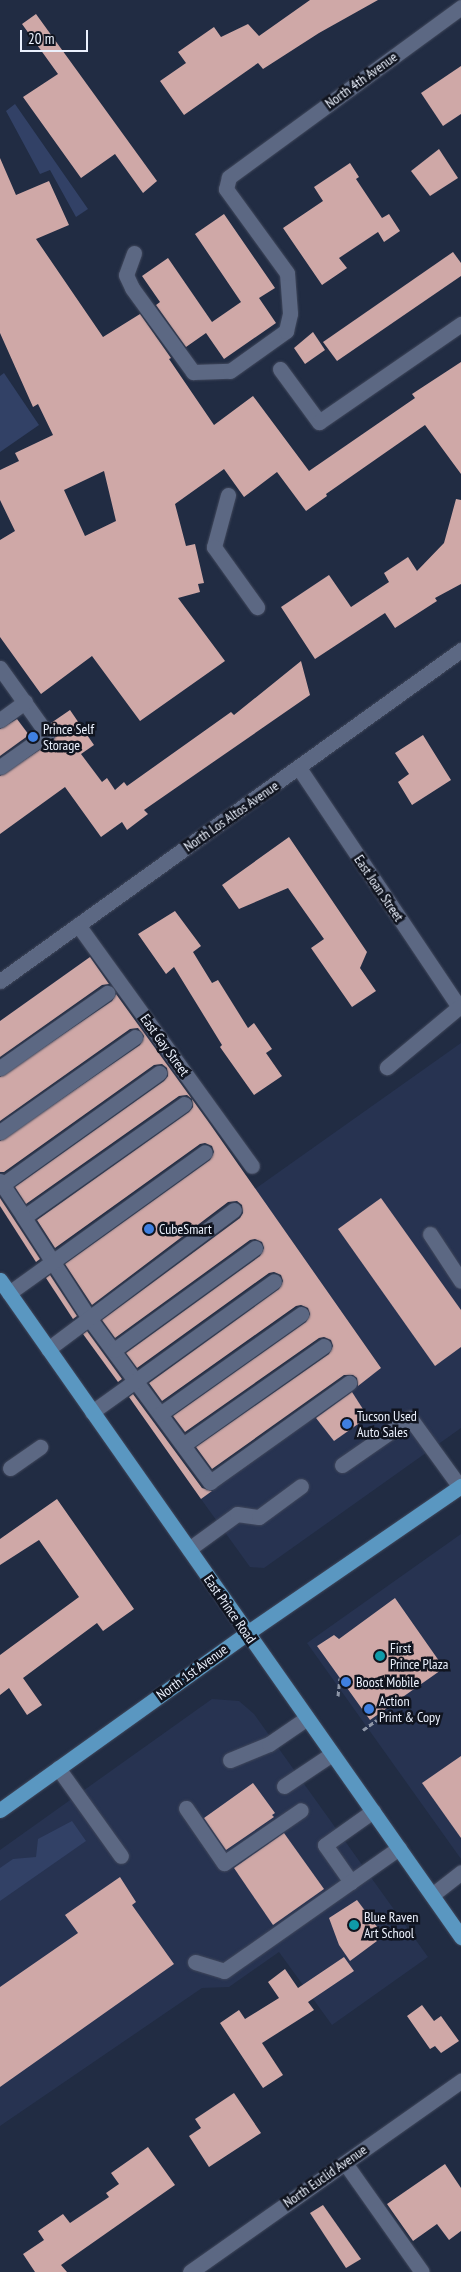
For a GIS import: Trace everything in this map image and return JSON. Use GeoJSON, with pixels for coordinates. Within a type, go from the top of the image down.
{"type":"FeatureCollection","features":[{"type":"Feature","properties":{"kind":"main road","name":"East Prince Road"},"geometry":{"type":"LineString","coordinates":[[0,1280],[461,1936]]}},
{"type":"Feature","properties":{"kind":"main road","name":"North 1st Avenue"},"geometry":{"type":"LineString","coordinates":[[0,1810],[247,1633],[460,1486]]}},
{"type":"Feature","properties":{"kind":"street","name":"North 4th Avenue"},"geometry":{"type":"LineString","coordinates":[[134,253],[126,275],[132,288],[193,372],[230,371],[286,330],[290,313],[287,273],[226,189],[229,177],[260,152],[461,7]]}},
{"type":"Feature","properties":{"kind":"street"},"geometry":{"type":"LineString","coordinates":[[280,369],[320,422],[461,324]]}},
{"type":"Feature","properties":{"kind":"street"},"geometry":{"type":"LineString","coordinates":[[228,495],[214,547],[257,607]]}},
{"type":"Feature","properties":{"kind":"street","name":"North Los Altos Avenue"},"geometry":{"type":"LineString","coordinates":[[0,981],[461,650]]}},
{"type":"Feature","properties":{"kind":"street"},"geometry":{"type":"LineString","coordinates":[[0,668],[47,734],[0,768]]}},
{"type":"Feature","properties":{"kind":"street"},"geometry":{"type":"LineString","coordinates":[[0,720],[24,702]]}},
{"type":"Feature","properties":{"kind":"street","name":"East Joan Street"},"geometry":{"type":"LineString","coordinates":[[299,768],[459,1007],[387,1067]]}},
{"type":"Feature","properties":{"kind":"street","name":"East Gay Street"},"geometry":{"type":"LineString","coordinates":[[78,924],[252,1166]]}},
{"type":"Feature","properties":{"kind":"street"},"geometry":{"type":"LineString","coordinates":[[0,1068],[107,993]]}},
{"type":"Feature","properties":{"kind":"street"},"geometry":{"type":"LineString","coordinates":[[0,1132],[135,1037]]}},
{"type":"Feature","properties":{"kind":"street"},"geometry":{"type":"LineString","coordinates":[[159,1074],[1,1183],[90,1318],[210,1482],[349,1382]]}},
{"type":"Feature","properties":{"kind":"street"},"geometry":{"type":"LineString","coordinates":[[23,1216],[184,1104]]}},
{"type":"Feature","properties":{"kind":"street"},"geometry":{"type":"LineString","coordinates":[[9,1293],[205,1152]]}},
{"type":"Feature","properties":{"kind":"street"},"geometry":{"type":"LineString","coordinates":[[48,1348],[234,1210]]}},
{"type":"Feature","properties":{"kind":"street"},"geometry":{"type":"LineString","coordinates":[[430,1234],[461,1281]]}},
{"type":"Feature","properties":{"kind":"street"},"geometry":{"type":"LineString","coordinates":[[114,1350],[255,1248]]}},
{"type":"Feature","properties":{"kind":"street"},"geometry":{"type":"LineString","coordinates":[[92,1412],[274,1280]]}},
{"type":"Feature","properties":{"kind":"street"},"geometry":{"type":"LineString","coordinates":[[160,1414],[301,1314]]}},
{"type":"Feature","properties":{"kind":"street"},"geometry":{"type":"LineString","coordinates":[[183,1445],[324,1346]]}},
{"type":"Feature","properties":{"kind":"street"},"geometry":{"type":"LineString","coordinates":[[342,1465],[410,1418],[460,1486]]}},
{"type":"Feature","properties":{"kind":"street"},"geometry":{"type":"LineString","coordinates":[[10,1468],[40,1447]]}},
{"type":"Feature","properties":{"kind":"street"},"geometry":{"type":"LineString","coordinates":[[188,1549],[237,1514],[259,1517],[302,1486]]}},
{"type":"Feature","properties":{"kind":"street"},"geometry":{"type":"LineString","coordinates":[[230,1760],[269,1744],[307,1718]]}},
{"type":"Feature","properties":{"kind":"street"},"geometry":{"type":"LineString","coordinates":[[284,1786],[332,1754]]}},
{"type":"Feature","properties":{"kind":"street"},"geometry":{"type":"LineString","coordinates":[[58,1768],[121,1856]]}},
{"type":"Feature","properties":{"kind":"street"},"geometry":{"type":"LineString","coordinates":[[186,1808],[224,1863],[301,1810]]}},
{"type":"Feature","properties":{"kind":"street"},"geometry":{"type":"LineString","coordinates":[[351,1882],[325,1845],[373,1811]]}},
{"type":"Feature","properties":{"kind":"street"},"geometry":{"type":"LineString","coordinates":[[195,1962],[224,1971],[399,1848]]}},
{"type":"Feature","properties":{"kind":"street"},"geometry":{"type":"LineString","coordinates":[[432,1894],[461,1872]]}},
{"type":"Feature","properties":{"kind":"street","name":"North Euclid Avenue"},"geometry":{"type":"LineString","coordinates":[[190,2272],[461,2081]]}},
{"type":"Feature","properties":{"kind":"street"},"geometry":{"type":"LineString","coordinates":[[345,2163],[422,2272]]}},
{"type":"Feature","properties":{"kind":"path"},"geometry":{"type":"LineString","coordinates":[[338,1696],[340,1678]]}},
{"type":"Feature","properties":{"kind":"path"},"geometry":{"type":"LineString","coordinates":[[363,1730],[377,1720]]}},
{"type":"Feature","properties":{"kind":"shaded area"},"geometry":{"type":"Polygon","coordinates":[[[15,104],[88,209],[76,217],[50,170],[40,174],[6,111],[15,104]]]}},
{"type":"Feature","properties":{"kind":"shaded area"},"geometry":{"type":"Polygon","coordinates":[[[4,373],[39,425],[0,452],[0,376],[4,373]]]}},
{"type":"Feature","properties":{"kind":"shaded area"},"geometry":{"type":"Polygon","coordinates":[[[461,1043],[461,1428],[264,1568],[250,1567],[201,1499],[381,1368],[255,1189],[461,1043]]]}},
{"type":"Feature","properties":{"kind":"shaded area"},"geometry":{"type":"Polygon","coordinates":[[[461,1534],[461,1859],[307,1643],[461,1534]]]}},
{"type":"Feature","properties":{"kind":"shaded area"},"geometry":{"type":"Polygon","coordinates":[[[212,1699],[239,1701],[254,1714],[428,1957],[332,2025],[279,1952],[229,1987],[202,1988],[0,2126],[0,1850],[212,1699]]]}},
{"type":"Feature","properties":{"kind":"shaded area"},"geometry":{"type":"Polygon","coordinates":[[[72,1821],[86,1841],[0,1901],[0,1868],[13,1859],[36,1857],[38,1839],[72,1821]]]}},
{"type":"Feature","properties":{"kind":"building"},"geometry":{"type":"Polygon","coordinates":[[[310,0],[378,0],[319,33],[263,69],[258,63],[184,115],[160,81],[186,63],[178,52],[214,27],[221,37],[248,24],[259,36],[310,0]]]}},
{"type":"Feature","properties":{"kind":"building"},"geometry":{"type":"Polygon","coordinates":[[[36,14],[157,181],[143,193],[115,154],[81,178],[23,97],[58,74],[22,24],[36,14]]]}},
{"type":"Feature","properties":{"kind":"building"},"geometry":{"type":"Polygon","coordinates":[[[461,66],[461,114],[443,126],[421,93],[461,66]]]}},
{"type":"Feature","properties":{"kind":"building"},"geometry":{"type":"Polygon","coordinates":[[[439,149],[458,178],[430,196],[411,171],[439,149]]]}},
{"type":"Feature","properties":{"kind":"building"},"geometry":{"type":"Polygon","coordinates":[[[0,158],[16,195],[49,181],[69,225],[36,239],[103,337],[140,314],[214,425],[253,396],[309,471],[415,398],[412,394],[461,362],[461,474],[425,425],[326,494],[327,496],[306,511],[277,472],[244,497],[224,469],[175,504],[186,546],[195,544],[204,583],[198,584],[200,592],[178,598],[225,661],[140,721],[92,656],[41,694],[0,637],[0,540],[15,531],[0,500],[0,470],[19,461],[15,453],[53,435],[38,404],[33,407],[0,333],[0,158]],[[104,471],[64,490],[85,536],[116,521],[104,471]]]}},
{"type":"Feature","properties":{"kind":"building"},"geometry":{"type":"Polygon","coordinates":[[[350,163],[359,177],[356,179],[382,218],[389,214],[400,231],[384,242],[378,232],[339,258],[347,268],[322,285],[283,228],[323,201],[314,187],[350,163]]]}},
{"type":"Feature","properties":{"kind":"building"},"geometry":{"type":"Polygon","coordinates":[[[224,214],[275,288],[259,298],[276,323],[224,359],[206,333],[186,347],[156,305],[160,302],[142,276],[168,258],[212,322],[241,302],[195,234],[224,214]]]}},
{"type":"Feature","properties":{"kind":"building"},"geometry":{"type":"Polygon","coordinates":[[[453,252],[461,263],[461,276],[337,361],[323,342],[453,252]]]}},
{"type":"Feature","properties":{"kind":"building"},"geometry":{"type":"Polygon","coordinates":[[[313,332],[325,350],[305,364],[294,348],[313,332]]]}},
{"type":"Feature","properties":{"kind":"building"},"geometry":{"type":"Polygon","coordinates":[[[456,499],[461,500],[461,584],[435,598],[437,601],[395,628],[385,613],[315,659],[281,607],[329,575],[351,607],[389,582],[384,573],[408,557],[417,571],[444,543],[456,499]]]}},
{"type":"Feature","properties":{"kind":"building"},"geometry":{"type":"Polygon","coordinates":[[[301,661],[310,695],[144,810],[148,814],[127,830],[122,822],[101,837],[65,787],[0,834],[0,776],[53,741],[56,733],[51,723],[70,710],[94,745],[81,754],[102,782],[107,778],[115,790],[124,782],[127,786],[231,712],[234,715],[301,661]]]}},
{"type":"Feature","properties":{"kind":"building"},"geometry":{"type":"Polygon","coordinates":[[[17,719],[29,735],[0,756],[0,729],[17,719]]]}},
{"type":"Feature","properties":{"kind":"building"},"geometry":{"type":"Polygon","coordinates":[[[423,735],[451,780],[412,805],[398,782],[409,774],[395,753],[423,735]]]}},
{"type":"Feature","properties":{"kind":"building"},"geometry":{"type":"Polygon","coordinates":[[[289,837],[367,952],[360,968],[376,991],[352,1007],[311,948],[324,939],[288,888],[239,909],[222,885],[289,837]]]}},
{"type":"Feature","properties":{"kind":"building"},"geometry":{"type":"Polygon","coordinates":[[[175,911],[201,946],[193,952],[212,983],[218,980],[248,1028],[254,1023],[272,1049],[266,1053],[282,1076],[254,1095],[220,1047],[222,1045],[174,967],[166,974],[138,934],[175,911]]]}},
{"type":"Feature","properties":{"kind":"building"},"geometry":{"type":"Polygon","coordinates":[[[90,957],[109,984],[102,985],[0,1057],[0,1021],[90,957]]]}},
{"type":"Feature","properties":{"kind":"building"},"geometry":{"type":"Polygon","coordinates":[[[116,994],[192,1099],[187,1095],[179,1096],[26,1204],[15,1187],[164,1081],[168,1076],[167,1068],[162,1064],[154,1065],[4,1172],[0,1172],[0,1141],[140,1045],[144,1036],[138,1028],[130,1029],[0,1121],[0,1077],[112,1001],[116,994]]]}},
{"type":"Feature","properties":{"kind":"building"},"geometry":{"type":"Polygon","coordinates":[[[192,1099],[381,1368],[358,1386],[357,1378],[353,1375],[344,1375],[212,1469],[196,1447],[329,1354],[333,1346],[331,1340],[324,1337],[319,1338],[185,1432],[173,1416],[306,1322],[310,1314],[308,1308],[301,1305],[296,1306],[162,1401],[149,1383],[279,1289],[283,1281],[281,1275],[274,1272],[269,1273],[137,1368],[126,1353],[260,1256],[264,1248],[262,1242],[255,1239],[250,1240],[115,1338],[102,1320],[240,1218],[243,1213],[242,1205],[237,1201],[228,1202],[92,1305],[65,1264],[210,1160],[214,1152],[212,1146],[205,1143],[200,1144],[55,1248],[37,1220],[189,1112],[193,1107],[192,1099]]]}},
{"type":"Feature","properties":{"kind":"building"},"geometry":{"type":"Polygon","coordinates":[[[0,1198],[40,1259],[36,1262],[0,1206],[0,1198]]]}},
{"type":"Feature","properties":{"kind":"building"},"geometry":{"type":"Polygon","coordinates":[[[381,1198],[461,1310],[461,1347],[435,1366],[338,1229],[381,1198]]]}},
{"type":"Feature","properties":{"kind":"building"},"geometry":{"type":"Polygon","coordinates":[[[50,1275],[77,1316],[73,1319],[46,1278],[50,1275]]]}},
{"type":"Feature","properties":{"kind":"building"},"geometry":{"type":"Polygon","coordinates":[[[87,1331],[122,1379],[118,1382],[83,1334],[87,1331]]]}},
{"type":"Feature","properties":{"kind":"building"},"geometry":{"type":"Polygon","coordinates":[[[352,1392],[368,1417],[334,1441],[316,1418],[352,1392]]]}},
{"type":"Feature","properties":{"kind":"building"},"geometry":{"type":"Polygon","coordinates":[[[133,1394],[202,1488],[212,1491],[201,1499],[129,1397],[133,1394]]]}},
{"type":"Feature","properties":{"kind":"building"},"geometry":{"type":"Polygon","coordinates":[[[57,1499],[134,1609],[103,1631],[97,1623],[23,1678],[42,1705],[27,1715],[9,1688],[0,1695],[0,1655],[79,1597],[39,1540],[0,1565],[0,1539],[57,1499]]]}},
{"type":"Feature","properties":{"kind":"building","name":"First Prince Plaza"},"geometry":{"type":"Polygon","coordinates":[[[395,1598],[444,1668],[370,1720],[317,1646],[334,1635],[339,1639],[395,1598]]]}},
{"type":"Feature","properties":{"kind":"building"},"geometry":{"type":"Polygon","coordinates":[[[461,1756],[461,1838],[422,1783],[461,1756]]]}},
{"type":"Feature","properties":{"kind":"building"},"geometry":{"type":"Polygon","coordinates":[[[253,1783],[275,1813],[272,1815],[274,1817],[226,1850],[204,1818],[253,1783]]]}},
{"type":"Feature","properties":{"kind":"building"},"geometry":{"type":"Polygon","coordinates":[[[284,1833],[324,1889],[273,1925],[234,1868],[284,1833]]]}},
{"type":"Feature","properties":{"kind":"building"},"geometry":{"type":"Polygon","coordinates":[[[120,1877],[136,1902],[132,1905],[174,1964],[0,2087],[0,1987],[78,1933],[65,1915],[120,1877]]]}},
{"type":"Feature","properties":{"kind":"building","name":"Blue Raven Art School"},"geometry":{"type":"Polygon","coordinates":[[[357,1900],[378,1928],[371,1933],[377,1941],[350,1961],[339,1945],[329,1918],[357,1900]]]}},
{"type":"Feature","properties":{"kind":"building"},"geometry":{"type":"Polygon","coordinates":[[[344,1957],[354,1971],[308,2002],[314,2010],[262,2043],[283,2075],[263,2088],[220,2023],[239,2010],[245,2019],[279,1998],[268,1982],[285,1969],[298,1988],[344,1957]]]}},
{"type":"Feature","properties":{"kind":"building"},"geometry":{"type":"Polygon","coordinates":[[[422,2005],[434,2021],[441,2016],[459,2041],[441,2053],[435,2046],[430,2049],[407,2016],[422,2005]]]}},
{"type":"Feature","properties":{"kind":"building"},"geometry":{"type":"Polygon","coordinates":[[[234,2093],[261,2133],[209,2167],[189,2136],[201,2128],[195,2119],[234,2093]]]}},
{"type":"Feature","properties":{"kind":"building"},"geometry":{"type":"Polygon","coordinates":[[[148,2147],[175,2185],[61,2265],[67,2272],[35,2272],[23,2254],[44,2240],[38,2231],[63,2214],[70,2223],[109,2197],[106,2193],[119,2184],[111,2173],[148,2147]]]}},
{"type":"Feature","properties":{"kind":"building"},"geometry":{"type":"Polygon","coordinates":[[[445,2164],[461,2188],[461,2231],[449,2240],[437,2224],[413,2241],[387,2204],[445,2164]]]}},
{"type":"Feature","properties":{"kind":"building"},"geometry":{"type":"Polygon","coordinates":[[[323,2205],[361,2259],[346,2268],[310,2213],[323,2205]]]}},
{"type":"Feature","properties":{"kind":"place","name":"Prince Self Storage"},"geometry":{"type":"Point","coordinates":[33,737]}},
{"type":"Feature","properties":{"kind":"place","name":"CubeSmart"},"geometry":{"type":"Point","coordinates":[149,1229]}},
{"type":"Feature","properties":{"kind":"place","name":"Tucson Used Auto Sales"},"geometry":{"type":"Point","coordinates":[347,1424]}},
{"type":"Feature","properties":{"kind":"place","name":"First Prince Plaza"},"geometry":{"type":"Point","coordinates":[380,1656]}},
{"type":"Feature","properties":{"kind":"place","name":"Boost Mobile"},"geometry":{"type":"Point","coordinates":[346,1682]}},
{"type":"Feature","properties":{"kind":"place","name":"Action Print & Copy"},"geometry":{"type":"Point","coordinates":[369,1709]}},
{"type":"Feature","properties":{"kind":"place","name":"Blue Raven Art School"},"geometry":{"type":"Point","coordinates":[354,1925]}}]}
